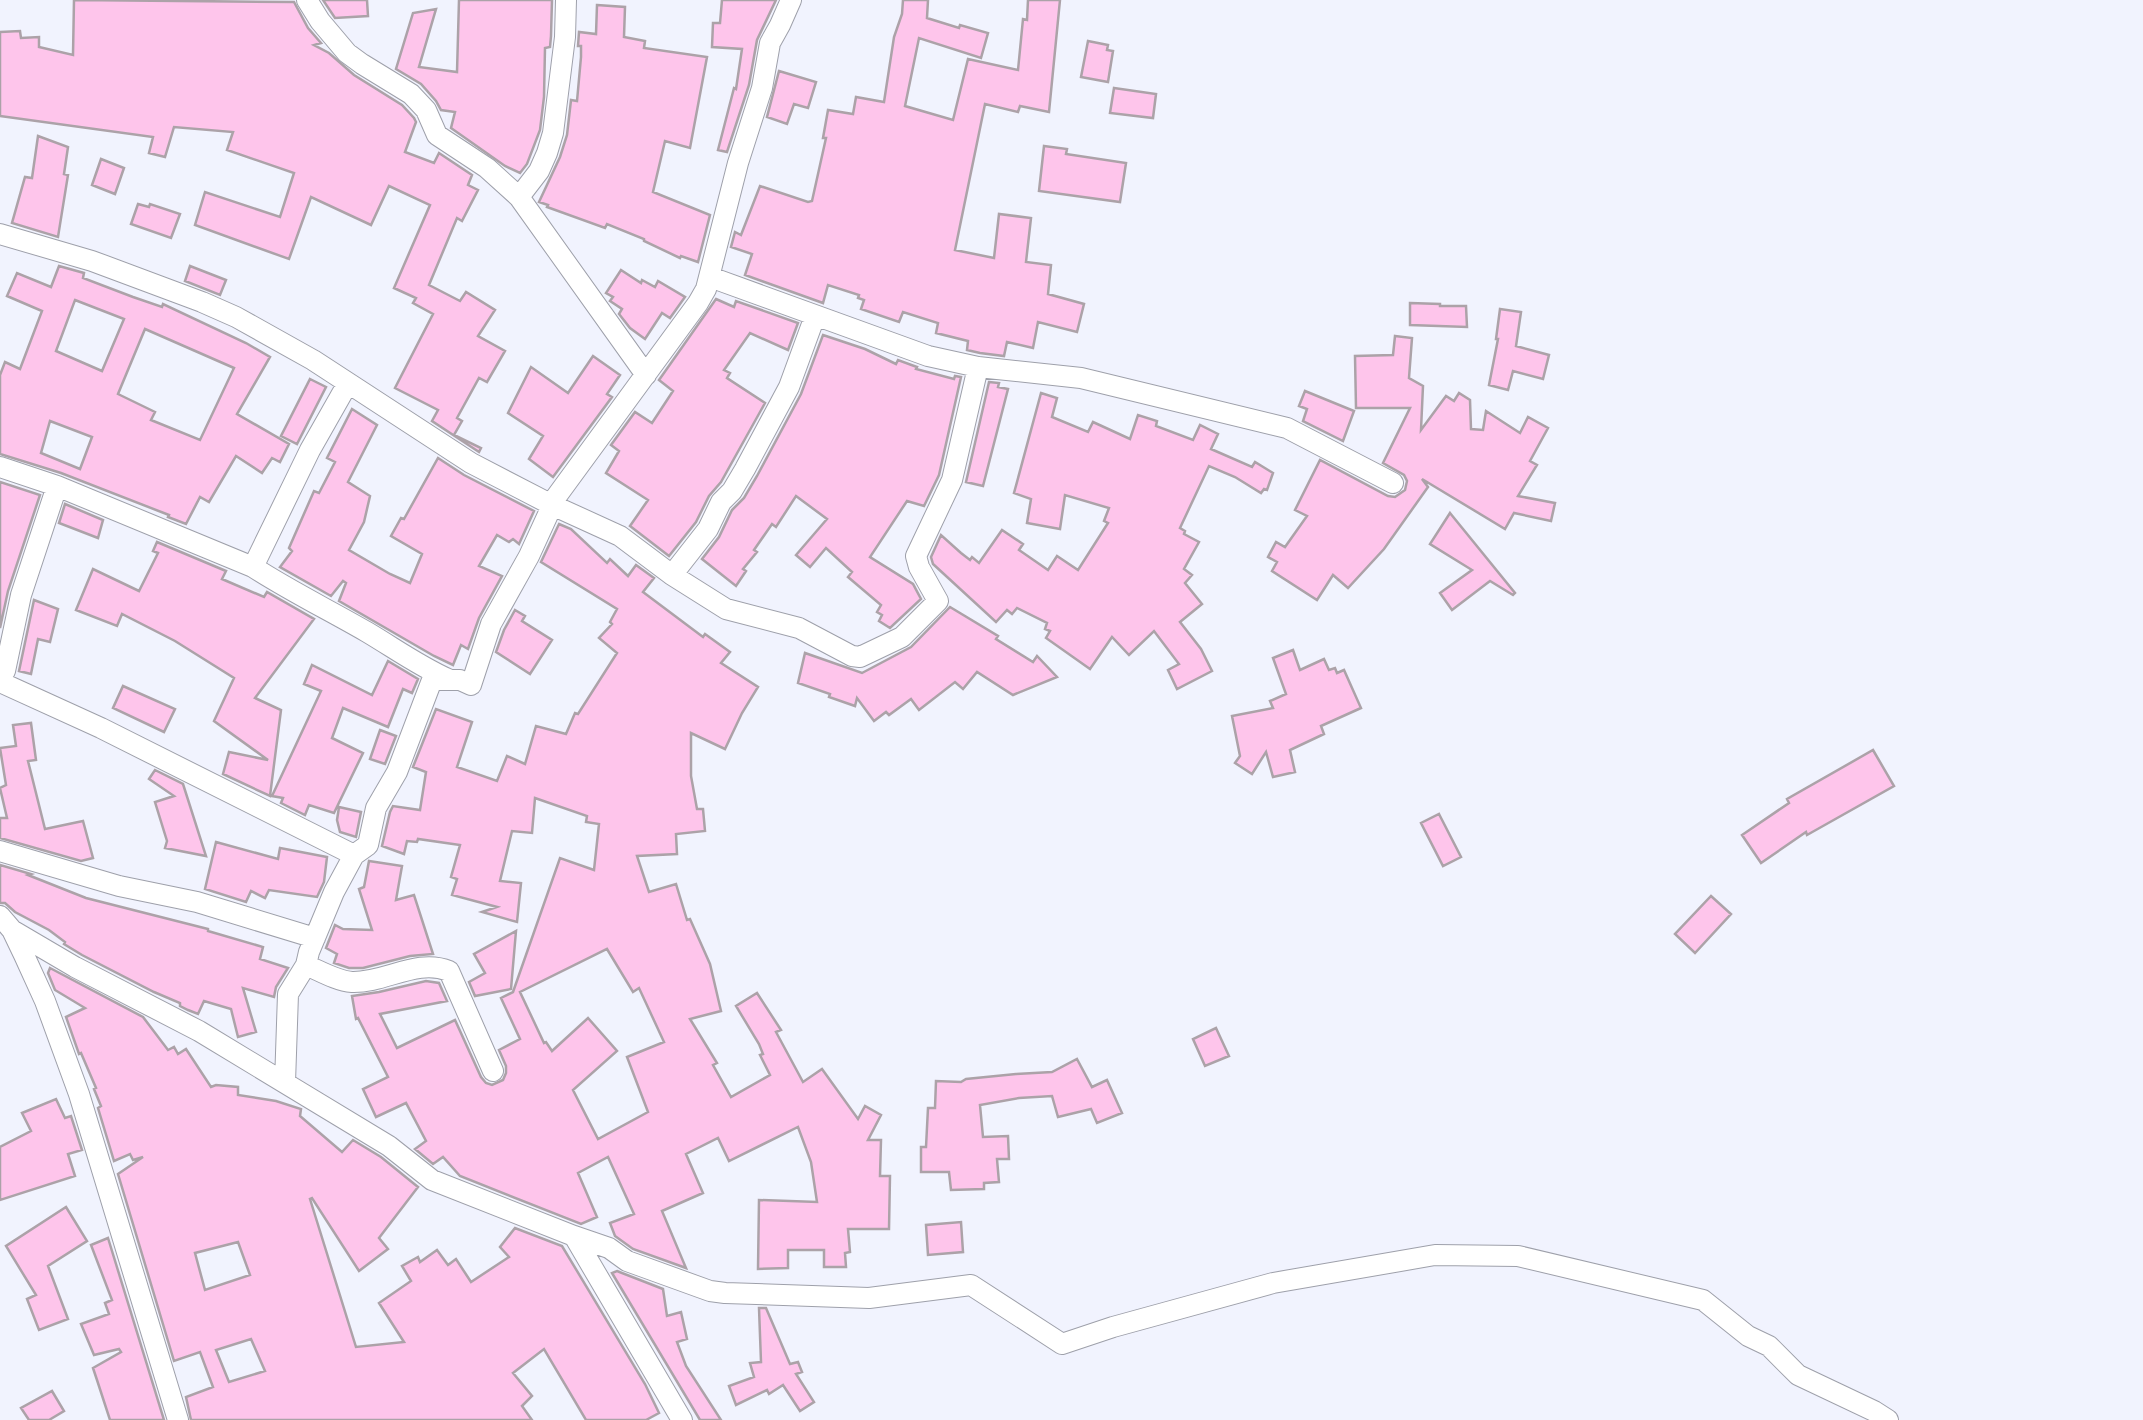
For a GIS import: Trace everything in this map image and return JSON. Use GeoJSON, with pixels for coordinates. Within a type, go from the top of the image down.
{"type":"FeatureCollection","features":[{"type":"Feature","properties":{"kind":"street"},"geometry":{"type":"LineString","coordinates":[[307,0],[347,53],[411,94],[426,110],[437,135],[487,168],[518,197],[646,375]]}},
{"type":"Feature","properties":{"kind":"street"},"geometry":{"type":"LineString","coordinates":[[518,197],[548,153],[565,37],[566,0]]}},
{"type":"Feature","properties":{"kind":"street"},"geometry":{"type":"LineString","coordinates":[[0,467],[253,566],[428,670],[470,685],[491,624],[556,497],[698,304],[710,276],[738,163],[762,88],[770,42],[791,0]]}},
{"type":"Feature","properties":{"kind":"street"},"geometry":{"type":"LineString","coordinates":[[0,234],[92,261],[220,309],[282,342],[471,463],[620,536],[672,575],[726,608],[799,628],[852,656],[860,657],[902,637],[938,601],[916,556],[952,480],[978,367]]}},
{"type":"Feature","properties":{"kind":"street"},"geometry":{"type":"LineString","coordinates":[[710,276],[928,356],[978,367],[1081,378],[1287,428],[1393,483]]}},
{"type":"Feature","properties":{"kind":"street"},"geometry":{"type":"LineString","coordinates":[[672,575],[696,547],[745,469],[789,387],[815,316]]}},
{"type":"Feature","properties":{"kind":"street"},"geometry":{"type":"LineString","coordinates":[[253,566],[348,383]]}},
{"type":"Feature","properties":{"kind":"street"},"geometry":{"type":"LineString","coordinates":[[56,486],[21,595],[0,679],[354,856]]}},
{"type":"Feature","properties":{"kind":"street"},"geometry":{"type":"LineString","coordinates":[[284,1084],[287,1002],[334,892],[354,856],[368,845],[376,808],[397,772],[432,680],[448,678]]}},
{"type":"Feature","properties":{"kind":"street"},"geometry":{"type":"LineString","coordinates":[[0,850],[315,938]]}},
{"type":"Feature","properties":{"kind":"street"},"geometry":{"type":"LineString","coordinates":[[6,923],[75,966],[199,1031],[389,1146],[432,1180],[710,1291],[868,1298],[971,1285],[1062,1344],[1273,1283],[1435,1256],[1518,1256],[1703,1300],[1748,1336],[1770,1346],[1798,1376],[1888,1420]]}},
{"type":"Feature","properties":{"kind":"street"},"geometry":{"type":"LineString","coordinates":[[6,923],[44,1001],[80,1094],[178,1420]]}},
{"type":"Feature","properties":{"kind":"street"},"geometry":{"type":"LineString","coordinates":[[306,965],[351,982],[437,966],[449,971],[494,1071]]}},
{"type":"Feature","properties":{"kind":"street"},"geometry":{"type":"LineString","coordinates":[[574,1236],[682,1420]]}},
{"type":"Feature","properties":{"kind":"building"},"geometry":{"type":"Polygon","coordinates":[[[74,0],[294,2],[321,43],[314,45],[402,105],[414,118],[405,152],[434,163],[439,153],[472,175],[468,185],[478,190],[462,221],[457,218],[429,285],[460,301],[466,292],[495,310],[478,336],[505,351],[487,382],[479,378],[457,418],[462,421],[454,435],[481,448],[479,452],[432,421],[438,410],[395,388],[433,314],[413,303],[416,298],[394,288],[430,205],[389,186],[371,225],[311,197],[289,259],[195,225],[205,192],[280,217],[294,173],[227,150],[233,132],[174,127],[165,157],[149,153],[153,137],[0,116],[0,32],[20,31],[21,38],[39,37],[39,47],[73,55],[74,0]]]}},
{"type":"Feature","properties":{"kind":"building"},"geometry":{"type":"Polygon","coordinates":[[[323,0],[367,0],[368,16],[335,18],[323,0]]]}},
{"type":"Feature","properties":{"kind":"building"},"geometry":{"type":"Polygon","coordinates":[[[459,0],[552,0],[540,130],[520,173],[451,128],[455,112],[441,110],[421,84],[396,69],[413,13],[436,9],[419,67],[457,72],[459,0]]]}},
{"type":"Feature","properties":{"kind":"building"},"geometry":{"type":"Polygon","coordinates":[[[722,0],[776,0],[757,40],[749,85],[727,152],[718,150],[736,89],[742,49],[712,47],[713,23],[720,23],[722,0]]]}},
{"type":"Feature","properties":{"kind":"building"},"geometry":{"type":"Polygon","coordinates":[[[903,0],[928,0],[927,18],[988,33],[981,58],[919,38],[905,106],[953,120],[968,59],[1018,70],[1028,0],[1060,0],[1049,112],[1020,106],[1018,112],[985,104],[955,250],[994,258],[999,214],[1031,218],[1026,262],[1051,265],[1048,294],[1084,304],[1077,332],[1038,322],[1033,348],[1007,342],[1004,356],[980,353],[967,350],[968,341],[936,333],[938,323],[903,312],[899,322],[861,309],[864,300],[859,295],[828,285],[823,303],[745,275],[752,254],[731,247],[735,232],[741,235],[760,186],[812,201],[828,110],[853,114],[856,97],[884,102],[903,0]]]}},
{"type":"Feature","properties":{"kind":"building"},"geometry":{"type":"Polygon","coordinates":[[[597,5],[625,7],[624,37],[645,41],[644,48],[707,57],[690,148],[665,141],[653,192],[710,215],[698,262],[680,258],[607,224],[605,228],[539,202],[567,135],[571,100],[577,101],[579,32],[596,34],[597,5]]]}},
{"type":"Feature","properties":{"kind":"building"},"geometry":{"type":"Polygon","coordinates":[[[1088,41],[1108,45],[1107,50],[1113,51],[1108,82],[1081,77],[1088,41]]]}},
{"type":"Feature","properties":{"kind":"building"},"geometry":{"type":"Polygon","coordinates":[[[779,71],[816,82],[808,108],[794,104],[787,124],[767,117],[779,71]]]}},
{"type":"Feature","properties":{"kind":"building"},"geometry":{"type":"Polygon","coordinates":[[[1114,88],[1156,94],[1153,118],[1110,113],[1114,88]]]}},
{"type":"Feature","properties":{"kind":"building"},"geometry":{"type":"Polygon","coordinates":[[[38,136],[68,147],[64,174],[68,175],[58,237],[12,223],[25,177],[32,178],[38,136]]]}},
{"type":"Feature","properties":{"kind":"building"},"geometry":{"type":"Polygon","coordinates":[[[1044,146],[1067,149],[1066,154],[1126,163],[1120,202],[1039,191],[1044,146]]]}},
{"type":"Feature","properties":{"kind":"building"},"geometry":{"type":"Polygon","coordinates":[[[101,159],[124,168],[115,194],[92,185],[101,159]]]}},
{"type":"Feature","properties":{"kind":"building"},"geometry":{"type":"Polygon","coordinates":[[[138,204],[180,214],[171,238],[131,224],[138,204]]]}},
{"type":"Feature","properties":{"kind":"building"},"geometry":{"type":"Polygon","coordinates":[[[59,266],[84,273],[83,278],[162,307],[163,304],[270,357],[237,414],[289,444],[280,462],[272,458],[262,473],[236,456],[209,502],[200,497],[186,524],[61,473],[0,454],[0,375],[5,362],[20,369],[42,311],[7,296],[17,273],[51,287],[59,266]],[[75,300],[56,351],[102,371],[124,319],[75,300]],[[145,329],[118,394],[155,412],[151,420],[200,440],[234,368],[145,329]],[[50,421],[41,453],[80,469],[92,437],[50,421]]]}},
{"type":"Feature","properties":{"kind":"building"},"geometry":{"type":"Polygon","coordinates":[[[190,266],[226,280],[220,295],[185,281],[190,266]]]}},
{"type":"Feature","properties":{"kind":"building"},"geometry":{"type":"Polygon","coordinates":[[[621,270],[641,283],[642,280],[655,287],[658,281],[685,297],[670,318],[662,313],[645,339],[630,328],[619,314],[622,309],[606,293],[621,270]]]}},
{"type":"Feature","properties":{"kind":"building"},"geometry":{"type":"Polygon","coordinates":[[[716,299],[734,307],[736,301],[798,323],[788,350],[750,333],[724,370],[730,373],[727,378],[765,403],[696,522],[669,556],[630,526],[648,500],[606,473],[619,451],[611,445],[635,412],[652,423],[673,391],[659,380],[716,299]]]}},
{"type":"Feature","properties":{"kind":"building"},"geometry":{"type":"Polygon","coordinates":[[[1410,303],[1466,306],[1467,327],[1410,325],[1410,303]]]}},
{"type":"Feature","properties":{"kind":"building"},"geometry":{"type":"Polygon","coordinates":[[[1500,309],[1521,312],[1516,346],[1549,355],[1543,379],[1513,371],[1508,390],[1489,385],[1500,309]]]}},
{"type":"Feature","properties":{"kind":"building"},"geometry":{"type":"Polygon","coordinates":[[[823,335],[896,364],[898,360],[916,369],[954,379],[961,377],[939,475],[924,506],[907,501],[870,557],[913,584],[921,599],[890,628],[879,621],[882,615],[877,612],[881,605],[848,577],[852,572],[826,548],[810,567],[796,555],[827,519],[796,496],[776,527],[772,524],[754,550],[757,552],[736,586],[702,559],[757,476],[801,394],[823,335]]]}},
{"type":"Feature","properties":{"kind":"building"},"geometry":{"type":"Polygon","coordinates":[[[1395,336],[1412,338],[1409,378],[1423,386],[1421,430],[1446,396],[1454,401],[1459,393],[1470,400],[1471,429],[1483,430],[1486,411],[1520,433],[1528,417],[1548,428],[1530,461],[1537,465],[1518,496],[1555,503],[1551,521],[1514,513],[1505,529],[1422,479],[1428,487],[1384,549],[1348,588],[1333,575],[1317,600],[1272,571],[1277,562],[1268,557],[1276,542],[1285,547],[1307,516],[1295,510],[1320,460],[1388,496],[1395,497],[1405,490],[1404,475],[1383,463],[1410,408],[1356,408],[1355,356],[1393,355],[1395,336]]]}},
{"type":"Feature","properties":{"kind":"building"},"geometry":{"type":"Polygon","coordinates":[[[593,356],[620,375],[607,394],[612,397],[553,477],[529,459],[543,436],[508,413],[531,367],[568,393],[593,356]]]}},
{"type":"Feature","properties":{"kind":"building"},"geometry":{"type":"Polygon","coordinates":[[[310,379],[326,387],[297,444],[281,436],[310,379]]]}},
{"type":"Feature","properties":{"kind":"building"},"geometry":{"type":"Polygon","coordinates":[[[989,382],[1008,389],[983,486],[966,482],[989,382]]]}},
{"type":"Feature","properties":{"kind":"building"},"geometry":{"type":"Polygon","coordinates":[[[1305,391],[1354,411],[1343,441],[1303,421],[1307,409],[1299,406],[1305,391]]]}},
{"type":"Feature","properties":{"kind":"building"},"geometry":{"type":"Polygon","coordinates":[[[1041,393],[1057,398],[1052,417],[1088,432],[1093,422],[1130,439],[1138,415],[1193,440],[1200,425],[1218,434],[1211,449],[1252,467],[1255,462],[1273,473],[1267,490],[1261,493],[1209,466],[1180,528],[1199,542],[1184,569],[1192,575],[1185,583],[1202,604],[1180,622],[1212,671],[1177,689],[1168,670],[1179,664],[1154,631],[1129,655],[1112,637],[1090,669],[1046,638],[1050,631],[1045,629],[1047,623],[1017,608],[1012,614],[1007,610],[996,622],[933,564],[931,557],[941,535],[979,563],[1002,530],[1023,544],[1019,550],[1048,570],[1057,556],[1078,570],[1108,523],[1104,521],[1109,508],[1065,495],[1060,529],[1027,523],[1031,499],[1014,493],[1041,393]]]}},
{"type":"Feature","properties":{"kind":"building"},"geometry":{"type":"Polygon","coordinates":[[[352,409],[377,425],[348,482],[370,496],[364,522],[349,550],[390,574],[410,583],[422,554],[391,536],[438,458],[534,511],[519,544],[497,535],[479,566],[502,576],[479,618],[468,649],[461,645],[453,665],[339,601],[346,583],[343,581],[331,596],[280,567],[292,551],[289,548],[314,491],[319,493],[335,462],[327,458],[352,409]]]}},
{"type":"Feature","properties":{"kind":"building"},"geometry":{"type":"Polygon","coordinates":[[[0,482],[40,495],[0,628],[0,482]]]}},
{"type":"Feature","properties":{"kind":"building"},"geometry":{"type":"Polygon","coordinates":[[[65,504],[103,520],[98,538],[59,523],[65,504]]]}},
{"type":"Feature","properties":{"kind":"building"},"geometry":{"type":"Polygon","coordinates":[[[1450,513],[1513,595],[1490,581],[1452,610],[1440,593],[1472,570],[1430,544],[1450,513]]]}},
{"type":"Feature","properties":{"kind":"building"},"geometry":{"type":"Polygon","coordinates":[[[559,524],[571,529],[607,563],[610,559],[628,576],[636,565],[654,578],[643,592],[730,652],[721,663],[758,687],[725,749],[691,733],[691,776],[697,809],[703,809],[705,831],[676,834],[677,854],[637,856],[649,892],[676,884],[687,920],[690,919],[710,964],[721,1011],[690,1019],[717,1063],[713,1065],[731,1097],[770,1075],[759,1044],[736,1006],[757,993],[781,1030],[776,1032],[803,1082],[822,1069],[858,1119],[865,1106],[881,1115],[868,1140],[881,1140],[880,1176],[890,1176],[889,1229],[848,1229],[850,1252],[845,1253],[846,1267],[824,1267],[824,1250],[788,1250],[788,1268],[758,1269],[759,1200],[817,1202],[811,1162],[798,1127],[729,1161],[718,1138],[686,1154],[703,1193],[662,1211],[686,1268],[633,1249],[615,1236],[610,1223],[634,1214],[608,1157],[578,1173],[597,1217],[581,1224],[460,1176],[443,1157],[433,1164],[415,1149],[426,1141],[406,1103],[376,1117],[363,1089],[388,1077],[356,1019],[352,996],[426,981],[439,983],[447,1001],[380,1014],[397,1048],[455,1020],[481,1077],[492,1085],[503,1080],[506,1066],[499,1050],[520,1039],[501,998],[513,992],[560,858],[594,870],[599,824],[586,822],[587,816],[535,798],[532,833],[512,831],[500,881],[521,883],[517,922],[482,912],[497,907],[452,895],[457,879],[451,877],[460,845],[418,839],[407,841],[404,854],[382,846],[393,806],[420,810],[426,772],[413,767],[436,709],[472,722],[457,767],[497,781],[507,756],[525,764],[536,726],[566,734],[575,713],[578,714],[617,653],[599,638],[612,624],[617,609],[541,562],[559,524]],[[607,949],[520,992],[544,1043],[552,1051],[588,1018],[617,1051],[573,1090],[598,1139],[648,1112],[627,1057],[664,1042],[639,988],[633,992],[607,949]]]}},
{"type":"Feature","properties":{"kind":"building"},"geometry":{"type":"Polygon","coordinates":[[[157,542],[226,571],[222,579],[264,597],[267,592],[314,619],[255,698],[281,710],[270,796],[223,774],[229,752],[268,760],[214,721],[234,678],[122,614],[117,626],[76,610],[93,569],[139,591],[158,553],[153,551],[157,542]]]}},
{"type":"Feature","properties":{"kind":"building"},"geometry":{"type":"Polygon","coordinates":[[[34,600],[58,609],[50,642],[38,639],[31,674],[19,671],[34,600]]]}},
{"type":"Feature","properties":{"kind":"building"},"geometry":{"type":"Polygon","coordinates":[[[950,607],[1033,662],[1037,656],[1057,677],[1013,695],[977,672],[963,689],[955,682],[919,710],[911,699],[874,721],[857,698],[855,706],[798,683],[805,653],[862,673],[911,647],[950,607]]]}},
{"type":"Feature","properties":{"kind":"building"},"geometry":{"type":"Polygon","coordinates":[[[515,610],[525,616],[522,621],[552,640],[530,674],[496,652],[515,610]]]}},
{"type":"Feature","properties":{"kind":"building"},"geometry":{"type":"Polygon","coordinates":[[[1293,650],[1300,670],[1324,659],[1329,670],[1344,670],[1361,708],[1321,726],[1324,734],[1290,750],[1295,772],[1273,777],[1266,752],[1252,774],[1235,763],[1240,756],[1232,716],[1273,708],[1270,701],[1286,694],[1273,658],[1293,650]]]}},
{"type":"Feature","properties":{"kind":"building"},"geometry":{"type":"Polygon","coordinates":[[[388,661],[418,679],[412,693],[403,689],[388,727],[343,708],[332,738],[363,753],[334,813],[309,805],[305,815],[281,803],[283,798],[272,796],[321,691],[304,684],[312,665],[372,695],[388,661]]]}},
{"type":"Feature","properties":{"kind":"building"},"geometry":{"type":"Polygon","coordinates":[[[123,686],[175,709],[164,732],[113,708],[123,686]]]}},
{"type":"Feature","properties":{"kind":"building"},"geometry":{"type":"Polygon","coordinates":[[[31,723],[36,760],[28,761],[45,829],[83,821],[93,858],[81,861],[0,838],[0,818],[7,818],[0,788],[6,785],[0,748],[16,746],[13,725],[31,723]]]}},
{"type":"Feature","properties":{"kind":"building"},"geometry":{"type":"Polygon","coordinates":[[[380,730],[396,736],[385,764],[370,759],[380,730]]]}},
{"type":"Feature","properties":{"kind":"building"},"geometry":{"type":"Polygon","coordinates":[[[1873,750],[1894,786],[1807,835],[1806,832],[1761,863],[1742,835],[1789,803],[1787,799],[1873,750]]]}},
{"type":"Feature","properties":{"kind":"building"},"geometry":{"type":"Polygon","coordinates":[[[155,770],[183,784],[206,856],[165,848],[167,841],[155,802],[174,796],[149,779],[155,770]]]}},
{"type":"Feature","properties":{"kind":"building"},"geometry":{"type":"Polygon","coordinates":[[[339,807],[361,812],[356,837],[340,832],[339,807]]]}},
{"type":"Feature","properties":{"kind":"building"},"geometry":{"type":"Polygon","coordinates":[[[1439,814],[1461,857],[1443,866],[1421,823],[1439,814]]]}},
{"type":"Feature","properties":{"kind":"building"},"geometry":{"type":"Polygon","coordinates":[[[216,842],[278,859],[280,848],[327,857],[324,882],[317,897],[269,890],[265,898],[251,891],[246,902],[205,889],[216,842]]]}},
{"type":"Feature","properties":{"kind":"building"},"geometry":{"type":"Polygon","coordinates":[[[369,861],[402,866],[396,900],[414,895],[433,954],[363,968],[334,963],[337,954],[326,948],[335,925],[372,930],[359,889],[364,887],[369,861]]]}},
{"type":"Feature","properties":{"kind":"building"},"geometry":{"type":"Polygon","coordinates":[[[0,865],[86,898],[263,947],[260,959],[288,968],[274,997],[243,988],[256,1032],[238,1037],[231,1009],[204,1001],[198,1014],[188,1010],[82,955],[49,930],[0,903],[0,865]]]}},
{"type":"Feature","properties":{"kind":"building"},"geometry":{"type":"Polygon","coordinates":[[[1711,896],[1731,914],[1695,953],[1675,934],[1711,896]]]}},
{"type":"Feature","properties":{"kind":"building"},"geometry":{"type":"Polygon","coordinates":[[[516,931],[511,989],[475,996],[469,982],[485,973],[474,954],[516,931]]]}},
{"type":"Feature","properties":{"kind":"building"},"geometry":{"type":"Polygon","coordinates":[[[50,968],[143,1017],[168,1050],[174,1047],[178,1054],[186,1049],[211,1087],[238,1087],[238,1095],[301,1109],[300,1116],[342,1152],[353,1140],[418,1187],[379,1238],[388,1249],[359,1271],[310,1199],[356,1347],[404,1342],[379,1303],[411,1281],[402,1266],[418,1257],[420,1262],[437,1250],[448,1265],[456,1259],[471,1282],[509,1257],[500,1247],[515,1228],[562,1246],[659,1413],[646,1420],[586,1420],[544,1349],[513,1373],[532,1396],[522,1406],[532,1420],[191,1420],[186,1397],[213,1387],[200,1352],[174,1361],[118,1174],[143,1157],[133,1160],[130,1154],[114,1161],[96,1088],[66,1017],[85,1008],[55,990],[48,973],[50,968]],[[238,1242],[195,1253],[205,1290],[250,1275],[238,1242]],[[251,1339],[216,1350],[229,1382],[265,1371],[251,1339]]]}},
{"type":"Feature","properties":{"kind":"building"},"geometry":{"type":"Polygon","coordinates":[[[1216,1028],[1229,1056],[1205,1066],[1193,1039],[1216,1028]]]}},
{"type":"Feature","properties":{"kind":"building"},"geometry":{"type":"Polygon","coordinates":[[[1077,1059],[1092,1087],[1107,1080],[1122,1113],[1097,1123],[1091,1109],[1058,1117],[1052,1096],[980,1105],[983,1137],[1008,1136],[1009,1159],[997,1159],[999,1182],[984,1183],[984,1189],[951,1190],[949,1172],[921,1172],[921,1147],[926,1147],[928,1108],[935,1108],[936,1081],[1052,1072],[1077,1059]]]}},
{"type":"Feature","properties":{"kind":"building"},"geometry":{"type":"Polygon","coordinates":[[[56,1099],[65,1118],[71,1116],[82,1150],[68,1154],[75,1176],[0,1200],[0,1147],[31,1131],[22,1113],[56,1099]]]}},
{"type":"Feature","properties":{"kind":"building"},"geometry":{"type":"Polygon","coordinates":[[[66,1207],[87,1241],[48,1266],[68,1319],[39,1330],[27,1299],[36,1295],[6,1246],[66,1207]]]}},
{"type":"Feature","properties":{"kind":"building"},"geometry":{"type":"Polygon","coordinates":[[[961,1222],[963,1252],[928,1255],[926,1225],[961,1222]]]}},
{"type":"Feature","properties":{"kind":"building"},"geometry":{"type":"Polygon","coordinates":[[[108,1238],[164,1420],[110,1420],[93,1368],[121,1352],[119,1349],[94,1355],[81,1324],[109,1314],[105,1303],[112,1300],[91,1245],[108,1238]]]}},
{"type":"Feature","properties":{"kind":"building"},"geometry":{"type":"Polygon","coordinates":[[[617,1271],[663,1289],[667,1316],[681,1312],[687,1339],[677,1342],[686,1366],[721,1420],[700,1420],[612,1273],[617,1271]]]}},
{"type":"Feature","properties":{"kind":"building"},"geometry":{"type":"Polygon","coordinates":[[[759,1308],[766,1308],[790,1364],[798,1362],[802,1372],[796,1374],[814,1402],[800,1411],[783,1385],[736,1405],[729,1386],[754,1377],[750,1363],[761,1362],[759,1308]]]}},
{"type":"Feature","properties":{"kind":"building"},"geometry":{"type":"Polygon","coordinates":[[[52,1391],[64,1411],[49,1420],[29,1420],[21,1408],[52,1391]]]}}]}
